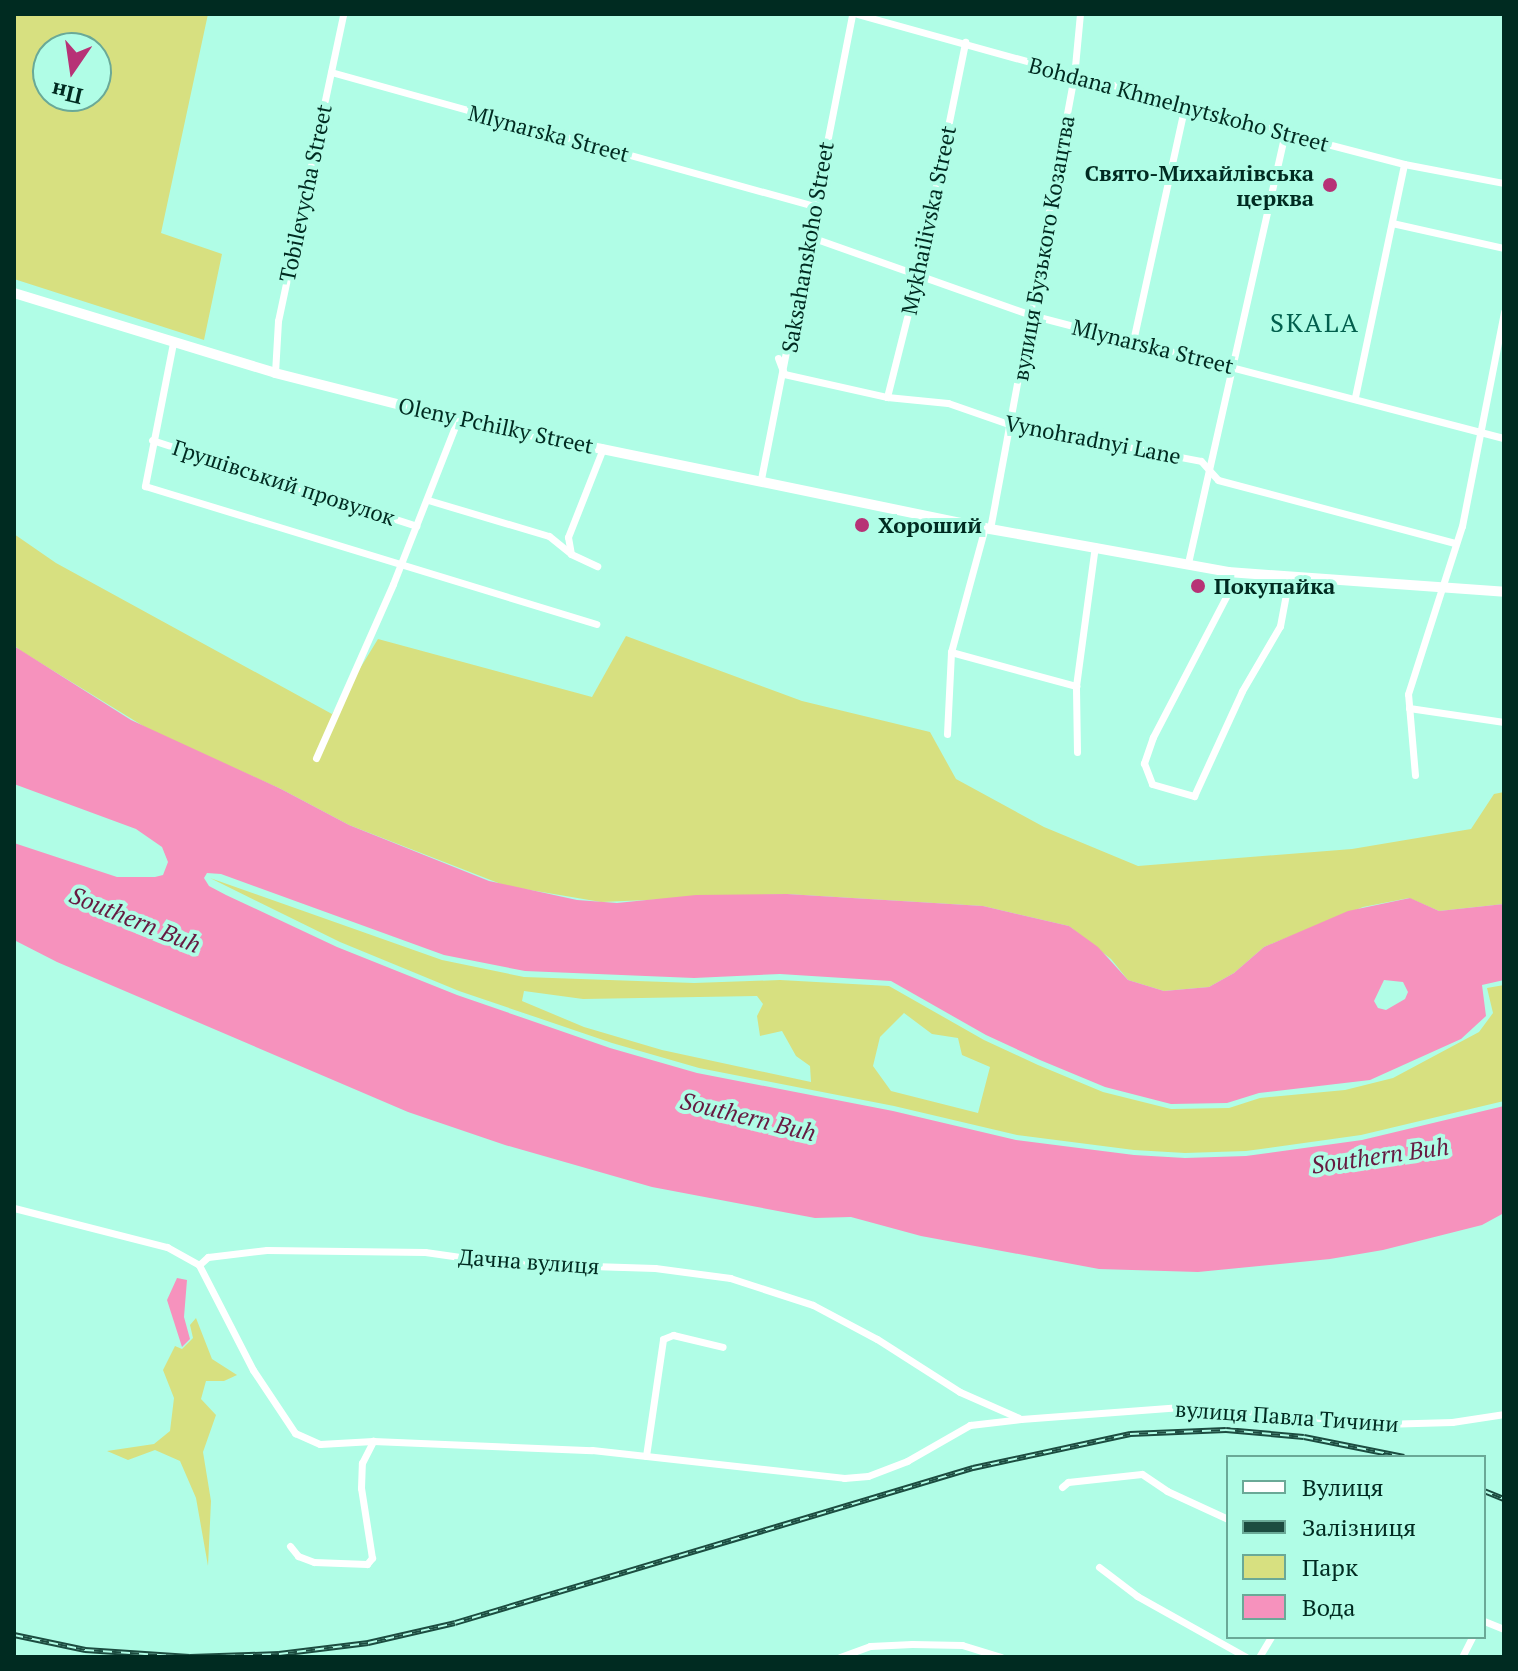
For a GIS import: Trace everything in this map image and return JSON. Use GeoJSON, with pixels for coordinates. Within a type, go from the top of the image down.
{"type":"FeatureCollection","features":[{"type":"Feature","properties":{"kind":"street","name":"Tobilevycha Street"},"geometry":{"type":"LineString","coordinates":[[275,373],[278,321],[343,14]]}},
{"type":"Feature","properties":{"kind":"street","name":"Bohdana Khmelnytskoho Street"},"geometry":{"type":"LineString","coordinates":[[855,14],[965,42],[1074,77],[1404,164],[1504,183]]}},
{"type":"Feature","properties":{"kind":"street","name":"Saksahanskoho Street"},"geometry":{"type":"LineString","coordinates":[[761,479],[855,14]]}},
{"type":"Feature","properties":{"kind":"street","name":"вулиця Бузького Козацтва"},"geometry":{"type":"LineString","coordinates":[[988,528],[1011,425],[1074,77],[1080,14]]}},
{"type":"Feature","properties":{"kind":"street","name":"Mykhailivska Street"},"geometry":{"type":"LineString","coordinates":[[887,397],[918,274],[965,42]]}},
{"type":"Feature","properties":{"kind":"street","name":"Mlynarska Street"},"geometry":{"type":"LineString","coordinates":[[331,72],[814,206]]}},
{"type":"Feature","properties":{"kind":"street"},"geometry":{"type":"LineString","coordinates":[[1133,341],[1185,105]]}},
{"type":"Feature","properties":{"kind":"street"},"geometry":{"type":"LineString","coordinates":[[1188,563],[1285,133]]}},
{"type":"Feature","properties":{"kind":"street"},"geometry":{"type":"LineString","coordinates":[[1355,397],[1404,164]]}},
{"type":"Feature","properties":{"kind":"street"},"geometry":{"type":"LineString","coordinates":[[1392,223],[1504,248]]}},
{"type":"Feature","properties":{"kind":"street","name":"Mlynarska Street"},"geometry":{"type":"LineString","coordinates":[[808,236],[1031,315],[1504,438]]}},
{"type":"Feature","properties":{"kind":"street","name":"Oleny Pchilky Street"},"geometry":{"type":"LineString","coordinates":[[14,293],[275,373],[458,419],[988,528],[1228,572],[1504,592]]}},
{"type":"Feature","properties":{"kind":"street"},"geometry":{"type":"LineString","coordinates":[[1415,775],[1408,694],[1455,543],[1482,430],[1504,312]]}},
{"type":"Feature","properties":{"kind":"street"},"geometry":{"type":"LineString","coordinates":[[173,343],[145,486],[596,624]]}},
{"type":"Feature","properties":{"kind":"street"},"geometry":{"type":"LineString","coordinates":[[778,358],[784,374]]}},
{"type":"Feature","properties":{"kind":"street","name":"Vynohradnyi Lane"},"geometry":{"type":"LineString","coordinates":[[784,374],[887,397],[948,403],[1011,425],[1201,461],[1218,480],[1455,543]]}},
{"type":"Feature","properties":{"kind":"street"},"geometry":{"type":"LineString","coordinates":[[316,758],[428,500],[458,419]]}},
{"type":"Feature","properties":{"kind":"street","name":"Грушівський провулок"},"geometry":{"type":"LineString","coordinates":[[152,440],[416,526]]}},
{"type":"Feature","properties":{"kind":"street"},"geometry":{"type":"LineString","coordinates":[[571,554],[568,537],[603,448]]}},
{"type":"Feature","properties":{"kind":"street","name":"Грушівський провулок"},"geometry":{"type":"LineString","coordinates":[[428,500],[549,536],[571,554],[597,566]]}},
{"type":"Feature","properties":{"kind":"street"},"geometry":{"type":"LineString","coordinates":[[947,734],[951,652],[988,528]]}},
{"type":"Feature","properties":{"kind":"street"},"geometry":{"type":"LineString","coordinates":[[1077,752],[1076,686],[1095,546]]}},
{"type":"Feature","properties":{"kind":"street"},"geometry":{"type":"LineString","coordinates":[[1228,572],[1229,591],[1212,629],[1153,737],[1144,763],[1152,784],[1194,796],[1247,681],[1280,626],[1289,578]]}},
{"type":"Feature","properties":{"kind":"street"},"geometry":{"type":"LineString","coordinates":[[951,652],[1076,686]]}},
{"type":"Feature","properties":{"kind":"street"},"geometry":{"type":"LineString","coordinates":[[1409,708],[1504,722]]}},
{"type":"Feature","properties":{"kind":"street"},"geometry":{"type":"LineString","coordinates":[[14,1208],[167,1247],[199,1265]]}},
{"type":"Feature","properties":{"kind":"street","name":"Дачна вулиця"},"geometry":{"type":"LineString","coordinates":[[199,1265],[208,1257],[267,1250],[425,1252],[502,1263],[655,1268],[730,1278],[813,1305],[877,1339],[960,1392],[1021,1419]]}},
{"type":"Feature","properties":{"kind":"street","name":"вулиця Павла Тичини"},"geometry":{"type":"LineString","coordinates":[[199,1265],[253,1370],[295,1433],[320,1444],[373,1441],[592,1450],[856,1477],[907,1461],[970,1425],[1021,1419],[1195,1406],[1389,1424],[1452,1422],[1504,1414]]}},
{"type":"Feature","properties":{"kind":"street"},"geometry":{"type":"LineString","coordinates":[[646,1456],[663,1339],[673,1335],[723,1347]]}},
{"type":"Feature","properties":{"kind":"street"},"geometry":{"type":"LineString","coordinates":[[290,1546],[298,1556],[314,1562],[367,1564],[372,1558],[361,1488],[362,1463],[373,1441]]}},
{"type":"Feature","properties":{"kind":"street"},"geometry":{"type":"LineString","coordinates":[[1062,1487],[1068,1482],[1142,1474],[1167,1491],[1226,1518]]}},
{"type":"Feature","properties":{"kind":"street"},"geometry":{"type":"LineString","coordinates":[[1099,1567],[1137,1596],[1246,1657]]}},
{"type":"Feature","properties":{"kind":"street"},"geometry":{"type":"LineString","coordinates":[[1259,1657],[1270,1639]]}},
{"type":"Feature","properties":{"kind":"street"},"geometry":{"type":"LineString","coordinates":[[1462,1657],[1471,1639]]}},
{"type":"Feature","properties":{"kind":"street"},"geometry":{"type":"LineString","coordinates":[[840,1657],[870,1646],[962,1645],[1001,1657]]}},
{"type":"Feature","properties":{"kind":"street"},"geometry":{"type":"LineString","coordinates":[[868,1657],[870,1646]]}},
{"type":"Feature","properties":{"kind":"green space"},"geometry":{"type":"Polygon","coordinates":[[[14,14],[208,14],[161,233],[222,254],[204,340],[14,279],[14,14]]]}},
{"type":"Feature","properties":{"kind":"green space"},"geometry":{"type":"Polygon","coordinates":[[[14,534],[56,563],[332,714],[378,639],[592,697],[626,636],[802,701],[930,732],[956,779],[1044,827],[1138,866],[1352,849],[1471,829],[1494,794],[1504,792],[1504,904],[1439,911],[1409,898],[1363,907],[1264,947],[1234,973],[1209,987],[1164,991],[1128,980],[1111,959],[1069,926],[983,906],[787,894],[601,902],[506,886],[349,825],[281,789],[153,732],[21,651],[14,645],[14,534]]]}},
{"type":"Feature","properties":{"kind":"green space"},"geometry":{"type":"Polygon","coordinates":[[[210,878],[442,960],[524,977],[694,983],[780,980],[889,986],[984,1040],[1038,1065],[1103,1092],[1171,1109],[1229,1108],[1260,1098],[1345,1090],[1393,1078],[1479,1032],[1493,1013],[1487,988],[1504,985],[1504,1101],[1361,1135],[1246,1151],[1185,1153],[1134,1150],[1017,1135],[894,1106],[699,1068],[612,1043],[459,991],[340,942],[210,878]],[[524,991],[522,1001],[584,1027],[662,1050],[811,1082],[810,1066],[796,1056],[782,1031],[760,1036],[757,1016],[763,1004],[757,996],[583,999],[524,991]],[[904,1013],[880,1037],[873,1066],[891,1091],[978,1113],[990,1067],[962,1055],[958,1038],[932,1034],[904,1013]]]}},
{"type":"Feature","properties":{"kind":"green space"},"geometry":{"type":"Polygon","coordinates":[[[196,1318],[212,1359],[237,1375],[224,1381],[206,1381],[201,1399],[216,1415],[203,1452],[211,1501],[208,1566],[196,1498],[180,1461],[155,1450],[128,1460],[107,1451],[154,1444],[170,1431],[174,1398],[163,1370],[175,1346],[182,1349],[193,1338],[190,1325],[196,1318]]]}},
{"type":"Feature","properties":{"kind":"water","name":"Southern Buh"},"geometry":{"type":"Polygon","coordinates":[[[14,646],[131,720],[281,789],[349,825],[489,881],[577,900],[617,903],[696,895],[787,894],[983,906],[1069,926],[1098,947],[1128,980],[1164,991],[1209,987],[1234,973],[1264,947],[1348,911],[1410,898],[1439,911],[1504,904],[1504,980],[1482,985],[1486,1016],[1461,1039],[1370,1080],[1259,1093],[1227,1103],[1171,1104],[1105,1087],[1040,1060],[986,1035],[891,981],[780,974],[694,978],[525,971],[444,955],[221,874],[207,873],[204,878],[209,886],[226,895],[337,947],[457,995],[610,1048],[697,1073],[893,1111],[1016,1140],[1134,1155],[1185,1158],[1246,1156],[1362,1140],[1504,1106],[1504,1213],[1482,1225],[1383,1250],[1330,1259],[1198,1272],[1099,1269],[921,1236],[851,1217],[815,1218],[652,1187],[505,1145],[408,1112],[57,962],[14,940],[14,843],[117,877],[163,875],[168,862],[162,847],[136,829],[14,784],[14,646]],[[1384,980],[1374,1001],[1378,1008],[1386,1010],[1405,999],[1408,992],[1403,982],[1384,980]]]}},
{"type":"Feature","properties":{"kind":"water"},"geometry":{"type":"Polygon","coordinates":[[[177,1278],[187,1280],[184,1317],[190,1339],[182,1347],[167,1300],[177,1278]]]}},
{"type":"Feature","properties":{"kind":"railway"},"geometry":{"type":"LineString","coordinates":[[14,1635],[85,1650],[190,1657],[279,1654],[368,1643],[455,1623],[973,1468],[1130,1434],[1226,1430],[1304,1437],[1394,1455]]}},
{"type":"Feature","properties":{"kind":"railway"},"geometry":{"type":"LineString","coordinates":[[1486,1492],[1504,1499]]}},
{"type":"Feature","properties":{"kind":"place","name":"Свято-Михайлівська церква"},"geometry":{"type":"Point","coordinates":[1330,185]}},
{"type":"Feature","properties":{"kind":"place","name":"Хороший"},"geometry":{"type":"Point","coordinates":[862,525]}},
{"type":"Feature","properties":{"kind":"place","name":"Покупайка"},"geometry":{"type":"Point","coordinates":[1198,586]}},
{"type":"Feature","properties":{"kind":"district","name":"SKALA"},"geometry":{"type":"Point","coordinates":[1315,323]}}]}
